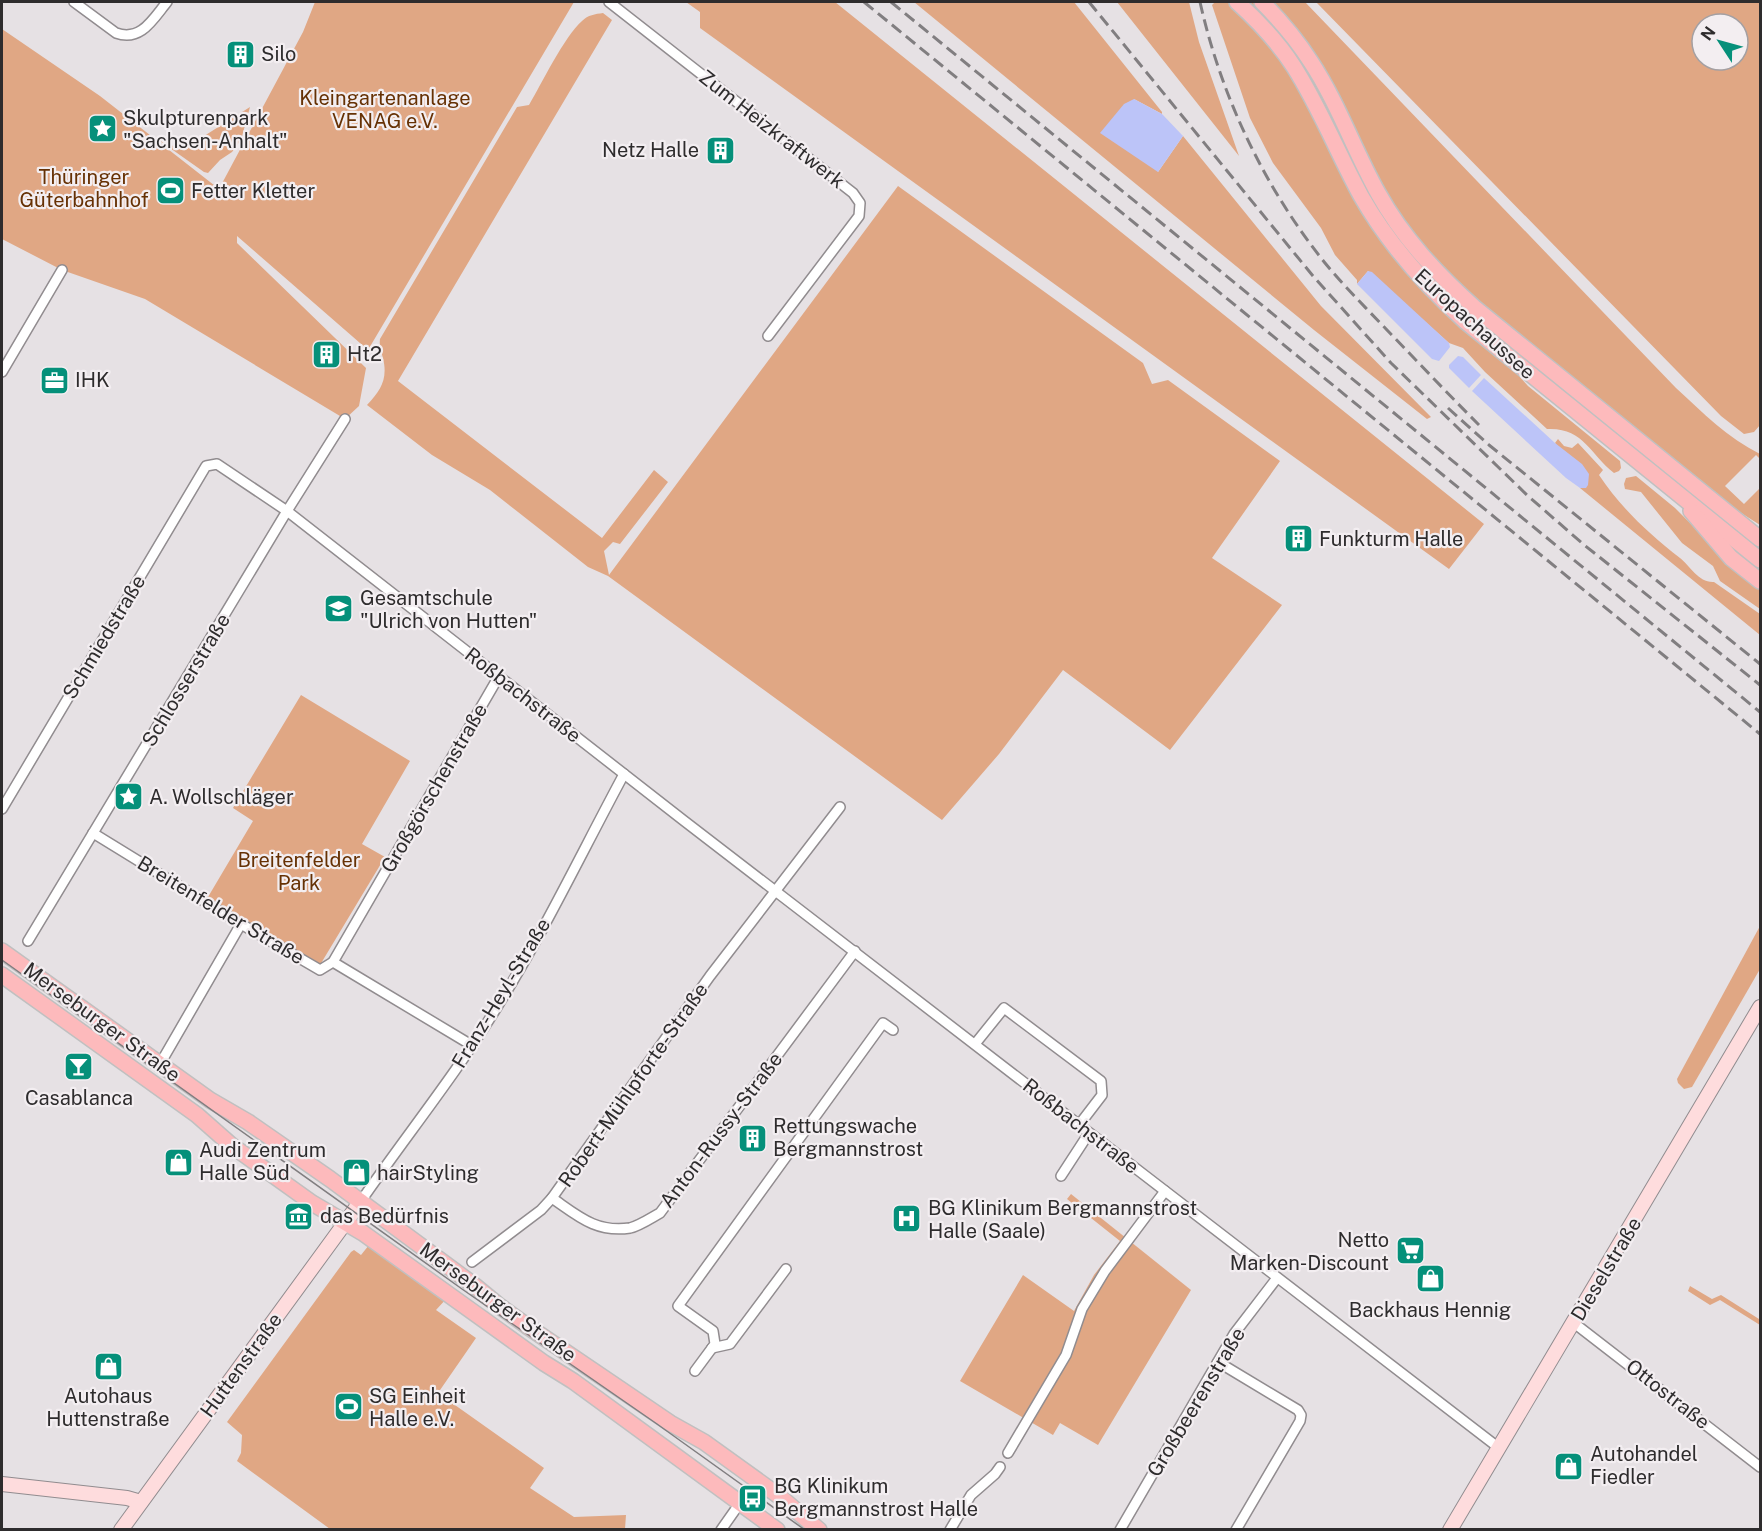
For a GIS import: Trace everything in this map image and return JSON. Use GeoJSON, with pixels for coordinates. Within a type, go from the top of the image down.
{"type":"FeatureCollection","features":[{"type":"Feature","properties":{"kind":"main road","name":"Europachaussee"},"geometry":{"type":"LineString","coordinates":[[1237,2],[1263,27],[1294,67],[1362,198],[1385,234],[1422,280],[1466,322],[1761,560]]}},
{"type":"Feature","properties":{"kind":"main road","name":"Europachaussee"},"geometry":{"type":"LineString","coordinates":[[1262,2],[1298,42],[1312,64],[1378,194],[1410,241],[1437,273],[1475,308],[1761,539]]}},
{"type":"Feature","properties":{"kind":"main road"},"geometry":{"type":"LineString","coordinates":[[1672,487],[1718,545],[1761,581]]}},
{"type":"Feature","properties":{"kind":"main road","name":"Merseburger Straße"},"geometry":{"type":"LineString","coordinates":[[2,951],[210,1100],[256,1127],[360,1201],[527,1326],[662,1418],[704,1442],[779,1496],[819,1530]]}},
{"type":"Feature","properties":{"kind":"main road","name":"Merseburger Straße"},"geometry":{"type":"LineString","coordinates":[[2,975],[197,1115],[231,1145],[312,1203],[363,1233],[544,1363],[573,1381],[777,1530]]}},
{"type":"Feature","properties":{"kind":"street"},"geometry":{"type":"LineString","coordinates":[[74,2],[123,36],[137,34],[147,28],[167,2]]}},
{"type":"Feature","properties":{"kind":"street","name":"Zum Heizkraftwerk"},"geometry":{"type":"LineString","coordinates":[[609,2],[853,193],[860,203],[859,216],[768,336]]}},
{"type":"Feature","properties":{"kind":"street"},"geometry":{"type":"LineString","coordinates":[[2,372],[62,270]]}},
{"type":"Feature","properties":{"kind":"street","name":"Schlosserstraße"},"geometry":{"type":"LineString","coordinates":[[28,941],[287,511],[345,419]]}},
{"type":"Feature","properties":{"kind":"street","name":"Roßbachstraße"},"geometry":{"type":"LineString","coordinates":[[206,466],[217,464],[287,511],[624,774],[1499,1448]]}},
{"type":"Feature","properties":{"kind":"street","name":"Schmiedstraße"},"geometry":{"type":"LineString","coordinates":[[2,808],[206,466]]}},
{"type":"Feature","properties":{"kind":"street","name":"Großgörschenstraße"},"geometry":{"type":"LineString","coordinates":[[333,962],[499,676]]}},
{"type":"Feature","properties":{"kind":"street","name":"Franz-Heyl-Straße"},"geometry":{"type":"LineString","coordinates":[[360,1201],[473,1046],[518,973],[624,774]]}},
{"type":"Feature","properties":{"kind":"street"},"geometry":{"type":"LineString","coordinates":[[777,891],[840,807]]}},
{"type":"Feature","properties":{"kind":"street","name":"Breitenfelder Straße"},"geometry":{"type":"LineString","coordinates":[[93,833],[320,970],[333,962],[473,1046]]}},
{"type":"Feature","properties":{"kind":"street","name":"Robert-Mühlpforte-Straße"},"geometry":{"type":"LineString","coordinates":[[472,1262],[541,1210],[552,1198],[710,976],[777,891]]}},
{"type":"Feature","properties":{"kind":"street"},"geometry":{"type":"LineString","coordinates":[[160,1064],[241,924]]}},
{"type":"Feature","properties":{"kind":"street","name":"Anton-Russy-Straße"},"geometry":{"type":"LineString","coordinates":[[552,1198],[583,1220],[602,1228],[631,1227],[660,1213],[855,951]]}},
{"type":"Feature","properties":{"kind":"street","name":"Dieselstraße"},"geometry":{"type":"LineString","coordinates":[[1450,1530],[1761,1007]]}},
{"type":"Feature","properties":{"kind":"street"},"geometry":{"type":"LineString","coordinates":[[975,1044],[1004,1008],[1101,1081],[1102,1095],[1079,1125]]}},
{"type":"Feature","properties":{"kind":"street"},"geometry":{"type":"LineString","coordinates":[[696,1371],[715,1344],[713,1331],[678,1306],[798,1147],[884,1023],[893,1030]]}},
{"type":"Feature","properties":{"kind":"street"},"geometry":{"type":"LineString","coordinates":[[1061,1176],[1089,1132]]}},
{"type":"Feature","properties":{"kind":"street"},"geometry":{"type":"LineString","coordinates":[[1008,1453],[1066,1355],[1082,1309],[1105,1271],[1166,1191]]}},
{"type":"Feature","properties":{"kind":"street","name":"Huttenstraße"},"geometry":{"type":"LineString","coordinates":[[122,1530],[360,1201]]}},
{"type":"Feature","properties":{"kind":"street"},"geometry":{"type":"LineString","coordinates":[[712,1348],[730,1344],[786,1269]]}},
{"type":"Feature","properties":{"kind":"street","name":"Großbeerenstraße"},"geometry":{"type":"LineString","coordinates":[[1120,1530],[1234,1334],[1277,1278]]}},
{"type":"Feature","properties":{"kind":"street","name":"Ottostraße"},"geometry":{"type":"LineString","coordinates":[[1574,1323],[1761,1467]]}},
{"type":"Feature","properties":{"kind":"street"},"geometry":{"type":"LineString","coordinates":[[1218,1362],[1298,1410],[1301,1415],[1300,1421],[1236,1530]]}},
{"type":"Feature","properties":{"kind":"street"},"geometry":{"type":"LineString","coordinates":[[950,1530],[971,1495],[1000,1467]]}},
{"type":"Feature","properties":{"kind":"street"},"geometry":{"type":"LineString","coordinates":[[2,1484],[127,1498],[141,1502]]}},
{"type":"Feature","properties":{"kind":"street"},"geometry":{"type":"LineString","coordinates":[[721,1530],[740,1503]]}},
{"type":"Feature","properties":{"kind":"green space"},"geometry":{"type":"Polygon","coordinates":[[[315,2],[574,2],[368,350],[237,236],[237,243],[366,368],[359,406],[345,419],[145,299],[62,270],[2,239],[2,29],[100,96],[219,189],[303,32],[315,2]]]}},
{"type":"Feature","properties":{"kind":"green space"},"geometry":{"type":"Polygon","coordinates":[[[686,2],[835,2],[1484,524],[1449,569],[700,28],[700,12],[686,2]]]}},
{"type":"Feature","properties":{"kind":"green space"},"geometry":{"type":"Polygon","coordinates":[[[914,2],[1074,2],[1162,112],[1162,114],[1134,99],[1158,172],[1183,136],[1321,306],[1431,417],[1427,419],[1314,330],[914,2]]]}},
{"type":"Feature","properties":{"kind":"green space"},"geometry":{"type":"Polygon","coordinates":[[[1117,2],[1189,2],[1199,42],[1239,156],[1117,2]]]}},
{"type":"Feature","properties":{"kind":"green space"},"geometry":{"type":"Polygon","coordinates":[[[1215,2],[1230,2],[1274,47],[1304,95],[1321,133],[1354,194],[1528,386],[1620,461],[1619,471],[1614,473],[1578,437],[1569,432],[1547,429],[1485,372],[1463,348],[1449,343],[1368,271],[1357,284],[1357,280],[1335,255],[1321,228],[1273,163],[1250,118],[1212,5],[1215,2]]]}},
{"type":"Feature","properties":{"kind":"green space"},"geometry":{"type":"Polygon","coordinates":[[[1248,2],[1255,2],[1305,62],[1407,244],[1760,544],[1760,548],[1476,320],[1424,271],[1367,192],[1303,68],[1288,46],[1248,2]]]}},
{"type":"Feature","properties":{"kind":"green space"},"geometry":{"type":"Polygon","coordinates":[[[1272,2],[1305,2],[1676,388],[1726,433],[1760,454],[1760,459],[1756,455],[1725,486],[1744,504],[1760,488],[1760,525],[1738,511],[1503,321],[1435,258],[1399,211],[1381,181],[1315,58],[1272,2]]]}},
{"type":"Feature","properties":{"kind":"green space"},"geometry":{"type":"Polygon","coordinates":[[[1316,2],[1760,2],[1760,425],[1754,432],[1744,434],[1721,416],[1316,2]]]}},
{"type":"Feature","properties":{"kind":"green space"},"geometry":{"type":"Polygon","coordinates":[[[603,13],[612,20],[398,381],[602,538],[654,470],[668,482],[620,544],[613,542],[604,551],[609,575],[898,186],[1143,363],[1152,384],[1168,380],[1280,461],[1212,558],[1282,605],[1170,750],[1063,670],[999,754],[942,820],[608,576],[588,567],[490,490],[432,455],[367,405],[380,389],[384,378],[380,339],[517,107],[529,105],[575,28],[587,17],[603,13]]]}},
{"type":"Feature","properties":{"kind":"green space"},"geometry":{"type":"Polygon","coordinates":[[[250,107],[241,140],[232,152],[220,160],[208,173],[160,141],[176,147],[193,143],[250,107]]]}},
{"type":"Feature","properties":{"kind":"green space"},"geometry":{"type":"Polygon","coordinates":[[[1558,439],[1564,446],[1572,448],[1578,443],[1603,470],[1599,475],[1626,509],[1695,573],[1704,580],[1714,582],[1760,614],[1760,635],[1580,488],[1586,488],[1555,443],[1558,439]]]}},
{"type":"Feature","properties":{"kind":"green space"},"geometry":{"type":"Polygon","coordinates":[[[1636,476],[1675,508],[1760,588],[1760,609],[1720,581],[1713,566],[1682,543],[1641,492],[1625,489],[1626,478],[1636,476]]]}},
{"type":"Feature","properties":{"kind":"green space","name":"Breitenfelder Park"},"geometry":{"type":"Polygon","coordinates":[[[301,695],[410,761],[362,844],[385,857],[320,965],[208,897],[253,821],[233,808],[301,695]]]}},
{"type":"Feature","properties":{"kind":"green space"},"geometry":{"type":"Polygon","coordinates":[[[1760,926],[1760,969],[1692,1087],[1684,1089],[1677,1079],[1760,926]]]}},
{"type":"Feature","properties":{"kind":"green space"},"geometry":{"type":"Polygon","coordinates":[[[1071,1194],[1191,1290],[1098,1445],[1060,1423],[1053,1435],[960,1381],[1023,1275],[1074,1311],[1094,1275],[1120,1241],[1067,1199],[1071,1194]]]}},
{"type":"Feature","properties":{"kind":"green space","name":"SG Einheit Halle e.V."},"geometry":{"type":"Polygon","coordinates":[[[369,1245],[447,1298],[436,1310],[476,1338],[438,1393],[544,1468],[530,1488],[574,1517],[626,1515],[625,1529],[330,1529],[237,1461],[241,1453],[242,1435],[227,1422],[351,1252],[354,1250],[361,1255],[369,1245]]]}},
{"type":"Feature","properties":{"kind":"green space"},"geometry":{"type":"Polygon","coordinates":[[[1690,1286],[1712,1299],[1721,1295],[1759,1319],[1760,1325],[1720,1300],[1710,1305],[1688,1291],[1690,1286]]]}},
{"type":"Feature","properties":{"kind":"water"},"geometry":{"type":"Polygon","coordinates":[[[1134,99],[1162,114],[1183,136],[1158,172],[1100,133],[1124,104],[1134,99]]]}},
{"type":"Feature","properties":{"kind":"water"},"geometry":{"type":"Polygon","coordinates":[[[1368,271],[1372,272],[1449,343],[1450,347],[1439,361],[1432,359],[1357,284],[1368,271]]]}},
{"type":"Feature","properties":{"kind":"water"},"geometry":{"type":"Polygon","coordinates":[[[1458,356],[1463,357],[1481,375],[1469,388],[1449,368],[1458,356]]]}},
{"type":"Feature","properties":{"kind":"water"},"geometry":{"type":"Polygon","coordinates":[[[1484,378],[1555,443],[1582,464],[1589,474],[1586,488],[1580,488],[1566,478],[1472,391],[1484,378]]]}},
{"type":"Feature","properties":{"kind":"tram line"},"geometry":{"type":"LineString","coordinates":[[2,960],[462,1289],[805,1530]]}},
{"type":"Feature","properties":{"kind":"railway"},"geometry":{"type":"LineString","coordinates":[[864,2],[1760,734]]}},
{"type":"Feature","properties":{"kind":"railway"},"geometry":{"type":"LineString","coordinates":[[891,2],[1760,712]]}},
{"type":"Feature","properties":{"kind":"railway"},"geometry":{"type":"LineString","coordinates":[[1089,2],[1313,276],[1391,363],[1527,495],[1583,544],[1760,685]]}},
{"type":"Feature","properties":{"kind":"railway"},"geometry":{"type":"LineString","coordinates":[[1200,2],[1220,72],[1233,106],[1264,172],[1303,234],[1340,280],[1479,425]]}},
{"type":"Feature","properties":{"kind":"railway"},"geometry":{"type":"LineString","coordinates":[[1448,408],[1489,445],[1760,664]]}},
{"type":"Feature","properties":{"kind":"place","name":"Silo"},"geometry":{"type":"Point","coordinates":[240,54]}},
{"type":"Feature","properties":{"kind":"place","name":"Skulpturenpark \"Sachsen-Anhalt\""},"geometry":{"type":"Point","coordinates":[102,129]}},
{"type":"Feature","properties":{"kind":"place","name":"Netz Halle"},"geometry":{"type":"Point","coordinates":[720,150]}},
{"type":"Feature","properties":{"kind":"place","name":"Fetter Kletter"},"geometry":{"type":"Point","coordinates":[170,191]}},
{"type":"Feature","properties":{"kind":"place","name":"Ht2"},"geometry":{"type":"Point","coordinates":[326,354]}},
{"type":"Feature","properties":{"kind":"place","name":"IHK"},"geometry":{"type":"Point","coordinates":[54,380]}},
{"type":"Feature","properties":{"kind":"place","name":"Funkturm Halle"},"geometry":{"type":"Point","coordinates":[1298,539]}},
{"type":"Feature","properties":{"kind":"place","name":"Gesamtschule \"Ulrich von Hutten\""},"geometry":{"type":"Point","coordinates":[339,609]}},
{"type":"Feature","properties":{"kind":"place","name":"A. Wollschläger"},"geometry":{"type":"Point","coordinates":[128,797]}},
{"type":"Feature","properties":{"kind":"place","name":"Casablanca"},"geometry":{"type":"Point","coordinates":[79,1067]}},
{"type":"Feature","properties":{"kind":"place","name":"Rettungswache Bergmannstrost"},"geometry":{"type":"Point","coordinates":[752,1138]}},
{"type":"Feature","properties":{"kind":"place","name":"Audi Zentrum Halle Süd"},"geometry":{"type":"Point","coordinates":[178,1162]}},
{"type":"Feature","properties":{"kind":"place","name":"hairStyling"},"geometry":{"type":"Point","coordinates":[356,1173]}},
{"type":"Feature","properties":{"kind":"place","name":"das Bedürfnis"},"geometry":{"type":"Point","coordinates":[299,1216]}},
{"type":"Feature","properties":{"kind":"place","name":"BG Klinikum Bergmannstrost Halle (Saale)"},"geometry":{"type":"Point","coordinates":[907,1219]}},
{"type":"Feature","properties":{"kind":"place","name":"Netto Marken-Discount"},"geometry":{"type":"Point","coordinates":[1410,1251]}},
{"type":"Feature","properties":{"kind":"place","name":"Backhaus Hennig"},"geometry":{"type":"Point","coordinates":[1430,1279]}},
{"type":"Feature","properties":{"kind":"place","name":"Autohaus Huttenstraße"},"geometry":{"type":"Point","coordinates":[108,1366]}},
{"type":"Feature","properties":{"kind":"place","name":"SG Einheit Halle e.V."},"geometry":{"type":"Point","coordinates":[348,1407]}},
{"type":"Feature","properties":{"kind":"place","name":"Autohandel Fiedler"},"geometry":{"type":"Point","coordinates":[1569,1466]}},
{"type":"Feature","properties":{"kind":"place","name":"BG Klinikum Bergmannstrost Halle"},"geometry":{"type":"Point","coordinates":[753,1498]}},
{"type":"Feature","properties":{"kind":"park label","name":"Kleingartenanlage VENAG e.V."},"geometry":{"type":"Point","coordinates":[385,110]}},
{"type":"Feature","properties":{"kind":"park label","name":"Thüringer Güterbahnhof"},"geometry":{"type":"Point","coordinates":[84,188]}}]}
